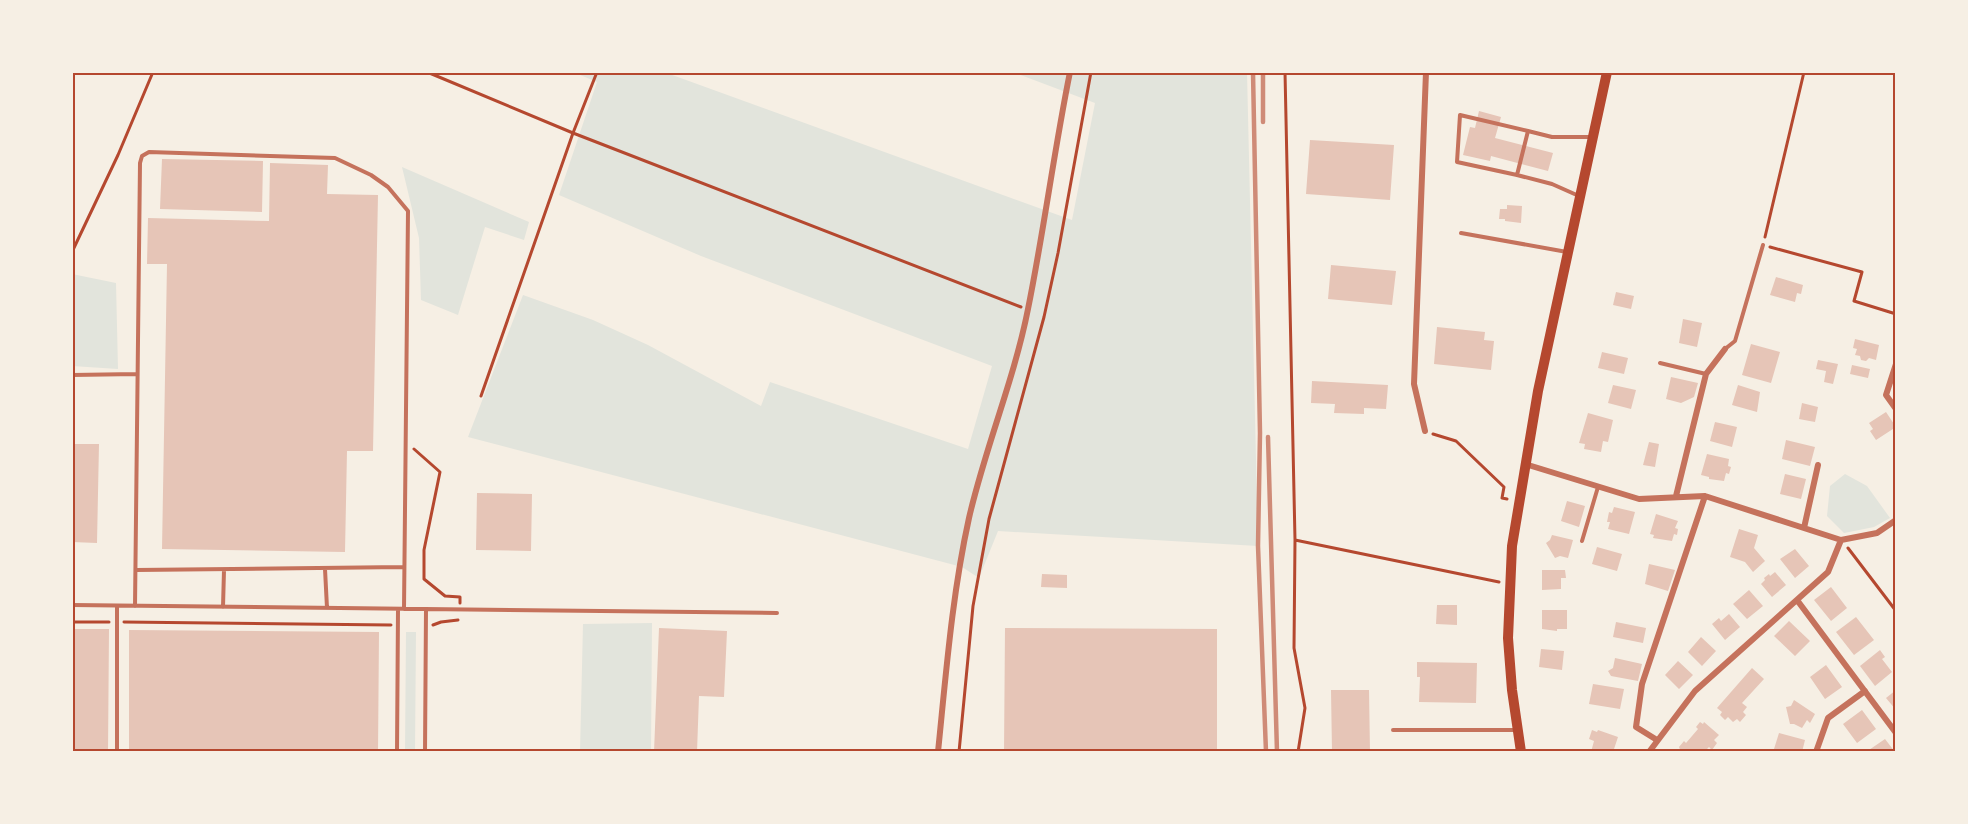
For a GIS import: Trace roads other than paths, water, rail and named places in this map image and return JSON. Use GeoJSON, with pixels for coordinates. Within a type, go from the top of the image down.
{"type":"FeatureCollection","features":[{"type":"Feature","properties":{"kind":"main road"},"geometry":{"type":"LineString","coordinates":[[1521,752],[1508,638],[1512,546],[1525,464],[1567,252],[1607,72]]}},
{"type":"Feature","properties":{"kind":"street"},"geometry":{"type":"LineString","coordinates":[[938,752],[960,564],[976,490],[1014,366],[1028,309],[1070,72]]}},
{"type":"Feature","properties":{"kind":"street"},"geometry":{"type":"LineString","coordinates":[[1425,431],[1414,384],[1426,72]]}},
{"type":"Feature","properties":{"kind":"street"},"geometry":{"type":"LineString","coordinates":[[1676,496],[1706,374],[1725,349]]}},
{"type":"Feature","properties":{"kind":"street"},"geometry":{"type":"LineString","coordinates":[[1896,364],[1886,394],[1896,409]]}},
{"type":"Feature","properties":{"kind":"street"},"geometry":{"type":"LineString","coordinates":[[1525,464],[1640,499],[1705,496],[1841,540],[1877,533],[1896,520]]}},
{"type":"Feature","properties":{"kind":"street"},"geometry":{"type":"LineString","coordinates":[[1804,528],[1818,465]]}},
{"type":"Feature","properties":{"kind":"street"},"geometry":{"type":"LineString","coordinates":[[1657,740],[1636,727],[1642,684],[1705,496]]}},
{"type":"Feature","properties":{"kind":"street"},"geometry":{"type":"LineString","coordinates":[[1649,752],[1695,691],[1828,572],[1841,540]]}},
{"type":"Feature","properties":{"kind":"street"},"geometry":{"type":"LineString","coordinates":[[1797,600],[1896,733]]}},
{"type":"Feature","properties":{"kind":"street"},"geometry":{"type":"LineString","coordinates":[[1816,752],[1828,718],[1865,691]]}},
{"type":"Feature","properties":{"kind":"lane"},"geometry":{"type":"LineString","coordinates":[[1579,196],[1552,184],[1457,162],[1460,115],[1552,137],[1593,137]]}},
{"type":"Feature","properties":{"kind":"lane"},"geometry":{"type":"LineString","coordinates":[[1517,175],[1528,131]]}},
{"type":"Feature","properties":{"kind":"lane"},"geometry":{"type":"LineString","coordinates":[[135,606],[140,159],[145,153],[335,158],[371,175],[388,187],[408,211],[403,567],[398,625],[397,752]]}},
{"type":"Feature","properties":{"kind":"lane"},"geometry":{"type":"LineString","coordinates":[[1461,234],[1567,252]]}},
{"type":"Feature","properties":{"kind":"lane"},"geometry":{"type":"LineString","coordinates":[[1725,349],[1735,341],[1763,245]]}},
{"type":"Feature","properties":{"kind":"lane"},"geometry":{"type":"LineString","coordinates":[[1660,363],[1706,374]]}},
{"type":"Feature","properties":{"kind":"lane"},"geometry":{"type":"LineString","coordinates":[[72,375],[137,374]]}},
{"type":"Feature","properties":{"kind":"lane"},"geometry":{"type":"LineString","coordinates":[[1582,541],[1599,486]]}},
{"type":"Feature","properties":{"kind":"lane"},"geometry":{"type":"LineString","coordinates":[[136,570],[403,567]]}},
{"type":"Feature","properties":{"kind":"lane"},"geometry":{"type":"LineString","coordinates":[[325,569],[327,608]]}},
{"type":"Feature","properties":{"kind":"lane"},"geometry":{"type":"LineString","coordinates":[[223,607],[224,570]]}},
{"type":"Feature","properties":{"kind":"lane"},"geometry":{"type":"LineString","coordinates":[[72,605],[777,613]]}},
{"type":"Feature","properties":{"kind":"lane"},"geometry":{"type":"LineString","coordinates":[[117,606],[117,752]]}},
{"type":"Feature","properties":{"kind":"lane"},"geometry":{"type":"LineString","coordinates":[[425,752],[426,609]]}},
{"type":"Feature","properties":{"kind":"lane"},"geometry":{"type":"LineString","coordinates":[[1393,730],[1518,730]]}},
{"type":"Feature","properties":{"kind":"railway"},"geometry":{"type":"LineString","coordinates":[[1253,72],[1260,433],[1258,546],[1266,752]]}},
{"type":"Feature","properties":{"kind":"railway"},"geometry":{"type":"LineString","coordinates":[[1263,72],[1263,122]]}},
{"type":"Feature","properties":{"kind":"railway"},"geometry":{"type":"LineString","coordinates":[[1268,437],[1277,752]]}}]}
